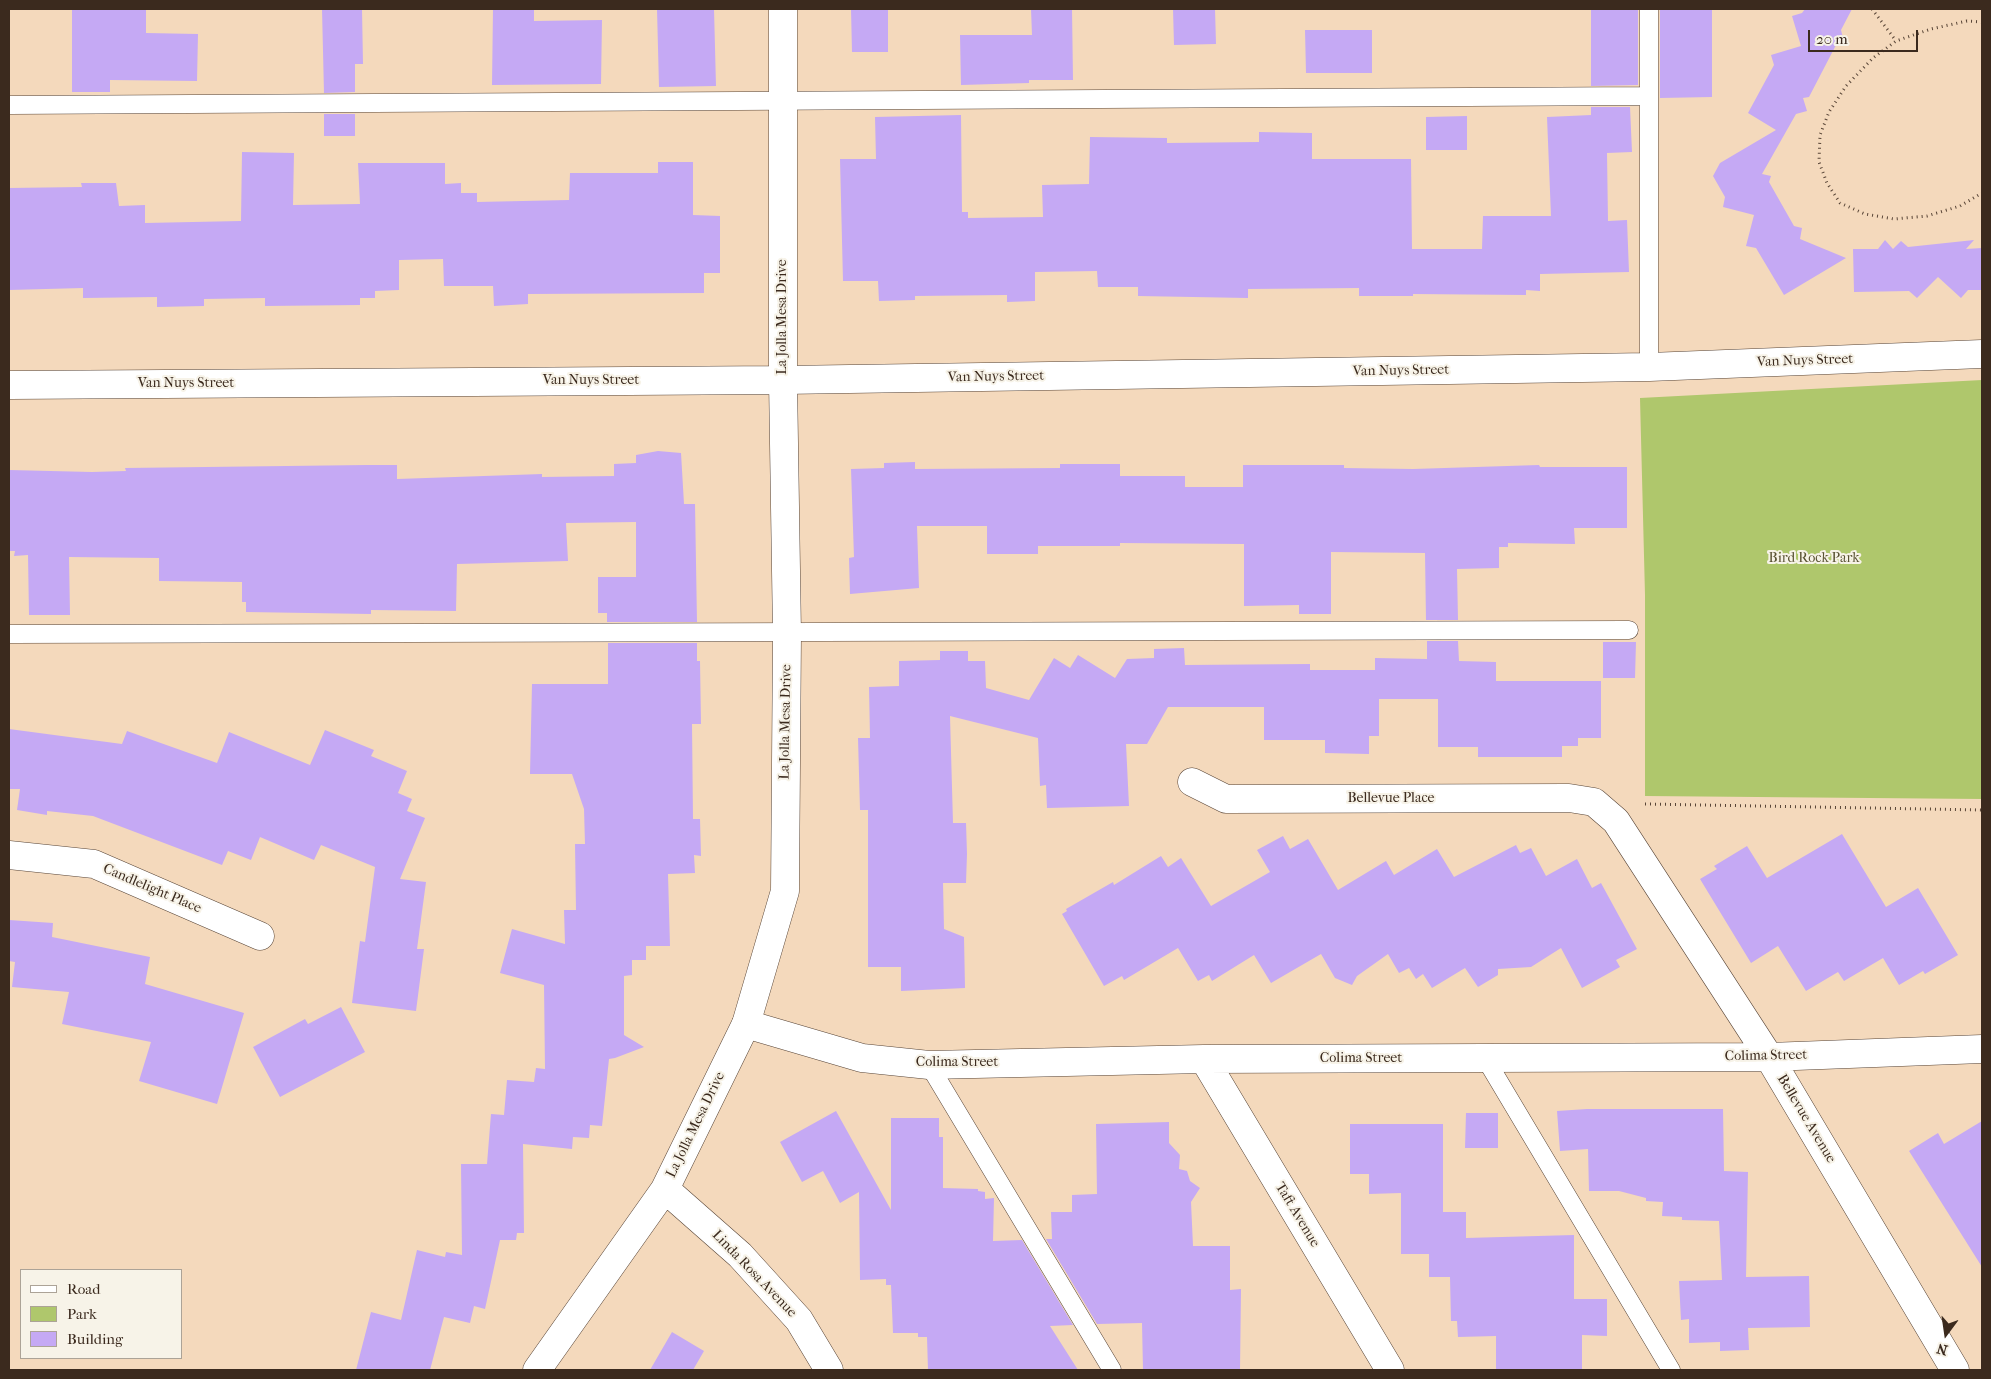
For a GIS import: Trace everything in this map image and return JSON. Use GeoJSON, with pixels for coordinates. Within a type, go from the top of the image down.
{"type":"FeatureCollection","features":[{"type":"Feature","properties":{"kind":"street","name":"La Jolla Mesa Drive"},"geometry":{"type":"LineString","coordinates":[[537,1370],[665,1189],[746,1024],[785,891],[787,634],[783,380],[784,9]]}},
{"type":"Feature","properties":{"kind":"street","name":"Van Nuys Street"},"geometry":{"type":"LineString","coordinates":[[9,385],[783,380],[1649,368],[1982,354]]}},
{"type":"Feature","properties":{"kind":"street","name":"Bellevue Place"},"geometry":{"type":"LineString","coordinates":[[1192,782],[1226,800],[1569,798],[1594,802]]}},
{"type":"Feature","properties":{"kind":"street","name":"Bellevue Avenue"},"geometry":{"type":"LineString","coordinates":[[1594,802],[1616,821],[1769,1057],[1955,1370]]}},
{"type":"Feature","properties":{"kind":"street","name":"Candlelight Place"},"geometry":{"type":"LineString","coordinates":[[9,855],[94,864],[260,936]]}},
{"type":"Feature","properties":{"kind":"street","name":"Colima Street"},"geometry":{"type":"LineString","coordinates":[[746,1024],[862,1058],[929,1065],[1204,1059],[1769,1057],[1982,1049]]}},
{"type":"Feature","properties":{"kind":"street","name":"Taft Avenue"},"geometry":{"type":"LineString","coordinates":[[1204,1059],[1390,1370]]}},
{"type":"Feature","properties":{"kind":"street","name":"Linda Rosa Avenue"},"geometry":{"type":"LineString","coordinates":[[665,1189],[740,1255],[799,1320],[829,1370]]}},
{"type":"Feature","properties":{"kind":"lane"},"geometry":{"type":"LineString","coordinates":[[1649,9],[1649,368]]}},
{"type":"Feature","properties":{"kind":"lane"},"geometry":{"type":"LineString","coordinates":[[9,105],[1649,96]]}},
{"type":"Feature","properties":{"kind":"lane"},"geometry":{"type":"LineString","coordinates":[[9,634],[372,632],[787,634],[1629,630]]}},
{"type":"Feature","properties":{"kind":"lane"},"geometry":{"type":"LineString","coordinates":[[1485,1058],[1671,1370]]}},
{"type":"Feature","properties":{"kind":"lane"},"geometry":{"type":"LineString","coordinates":[[929,1065],[1112,1370]]}},
{"type":"Feature","properties":{"kind":"path"},"geometry":{"type":"LineString","coordinates":[[1872,9],[1896,41]]}},
{"type":"Feature","properties":{"kind":"path"},"geometry":{"type":"LineString","coordinates":[[1982,22],[1967,21],[1940,27],[1896,41],[1873,58],[1846,86],[1829,112],[1820,135],[1819,162],[1827,183],[1840,203],[1865,214],[1894,219],[1935,213],[1960,206],[1982,193]]}},
{"type":"Feature","properties":{"kind":"path"},"geometry":{"type":"LineString","coordinates":[[1644,804],[1982,810]]}},
{"type":"Feature","properties":{"kind":"green space","name":"Bird Rock Park"},"geometry":{"type":"Polygon","coordinates":[[[1982,380],[1982,799],[1645,796],[1645,595],[1640,398],[1982,380]]]}},
{"type":"Feature","properties":{"kind":"building"},"geometry":{"type":"Polygon","coordinates":[[[72,9],[146,9],[146,33],[198,34],[197,81],[110,80],[110,92],[72,92],[72,9]]]}},
{"type":"Feature","properties":{"kind":"building"},"geometry":{"type":"Polygon","coordinates":[[[322,9],[362,9],[363,64],[355,64],[355,92],[324,93],[322,9]]]}},
{"type":"Feature","properties":{"kind":"building"},"geometry":{"type":"Polygon","coordinates":[[[493,9],[534,9],[534,21],[602,20],[601,84],[492,85],[493,9]]]}},
{"type":"Feature","properties":{"kind":"building"},"geometry":{"type":"Polygon","coordinates":[[[657,9],[714,9],[716,86],[659,87],[657,9]]]}},
{"type":"Feature","properties":{"kind":"building"},"geometry":{"type":"Polygon","coordinates":[[[851,9],[888,9],[888,52],[852,52],[851,9]]]}},
{"type":"Feature","properties":{"kind":"building"},"geometry":{"type":"Polygon","coordinates":[[[1031,9],[1072,9],[1073,80],[1029,80],[1029,83],[961,85],[960,35],[1032,35],[1031,9]]]}},
{"type":"Feature","properties":{"kind":"building"},"geometry":{"type":"Polygon","coordinates":[[[1173,9],[1215,9],[1216,44],[1174,45],[1173,9]]]}},
{"type":"Feature","properties":{"kind":"building"},"geometry":{"type":"Polygon","coordinates":[[[1591,9],[1638,9],[1638,85],[1591,86],[1591,9]]]}},
{"type":"Feature","properties":{"kind":"building"},"geometry":{"type":"Polygon","coordinates":[[[1660,9],[1712,9],[1712,97],[1660,98],[1660,9]]]}},
{"type":"Feature","properties":{"kind":"building"},"geometry":{"type":"Polygon","coordinates":[[[1805,9],[1852,9],[1841,30],[1844,42],[1836,45],[1809,97],[1803,98],[1807,111],[1796,114],[1762,174],[1771,176],[1769,182],[1794,226],[1802,228],[1800,239],[1846,258],[1784,295],[1756,248],[1746,246],[1754,215],[1723,207],[1725,197],[1713,176],[1720,163],[1776,130],[1748,113],[1774,65],[1771,55],[1801,46],[1792,16],[1802,13],[1805,9]]]}},
{"type":"Feature","properties":{"kind":"building"},"geometry":{"type":"Polygon","coordinates":[[[1305,30],[1372,30],[1372,73],[1306,73],[1305,30]]]}},
{"type":"Feature","properties":{"kind":"building"},"geometry":{"type":"Polygon","coordinates":[[[1591,107],[1630,107],[1632,152],[1607,153],[1608,221],[1627,220],[1629,272],[1540,274],[1540,291],[1526,290],[1526,295],[1413,294],[1413,296],[1359,296],[1359,288],[1248,289],[1248,298],[1138,296],[1138,287],[1098,287],[1097,271],[1035,272],[1035,301],[1007,302],[1007,295],[915,296],[915,300],[879,301],[878,281],[843,281],[840,159],[876,159],[875,117],[961,115],[962,212],[968,212],[968,218],[1043,217],[1042,185],[1089,184],[1090,137],[1167,138],[1167,143],[1259,142],[1259,132],[1312,133],[1312,159],[1411,159],[1412,249],[1482,249],[1483,216],[1551,216],[1547,117],[1591,115],[1591,107]]]}},
{"type":"Feature","properties":{"kind":"building"},"geometry":{"type":"Polygon","coordinates":[[[324,114],[355,114],[355,136],[324,136],[324,114]]]}},
{"type":"Feature","properties":{"kind":"building"},"geometry":{"type":"Polygon","coordinates":[[[1467,116],[1467,150],[1426,150],[1426,117],[1467,116]]]}},
{"type":"Feature","properties":{"kind":"building"},"geometry":{"type":"Polygon","coordinates":[[[242,152],[294,153],[293,205],[360,204],[358,163],[445,163],[445,184],[461,183],[461,193],[477,193],[477,202],[569,200],[570,173],[658,173],[658,162],[693,162],[693,215],[720,216],[720,273],[704,273],[704,293],[528,294],[528,304],[494,306],[493,286],[444,286],[443,259],[399,260],[399,290],[375,291],[375,298],[360,298],[360,305],[265,306],[265,298],[204,299],[204,306],[157,307],[157,297],[83,298],[83,288],[9,290],[9,188],[82,187],[81,183],[116,183],[119,206],[145,205],[145,223],[241,221],[242,152]]]}},
{"type":"Feature","properties":{"kind":"building"},"geometry":{"type":"Polygon","coordinates":[[[1885,240],[1893,249],[1901,241],[1908,247],[1974,240],[1966,249],[1982,248],[1982,290],[1968,290],[1961,298],[1938,277],[1917,298],[1909,291],[1854,292],[1853,249],[1878,249],[1885,240]]]}},
{"type":"Feature","properties":{"kind":"building"},"geometry":{"type":"Polygon","coordinates":[[[658,451],[681,453],[684,504],[695,504],[697,622],[607,622],[607,613],[598,613],[598,577],[636,577],[636,522],[566,523],[568,561],[457,564],[456,611],[371,610],[371,614],[246,612],[246,602],[242,602],[242,582],[159,581],[159,558],[69,557],[70,615],[29,615],[28,555],[14,556],[15,551],[9,551],[9,470],[92,472],[126,471],[125,468],[397,465],[397,479],[542,474],[542,477],[614,476],[614,464],[636,463],[636,455],[658,451]]]}},
{"type":"Feature","properties":{"kind":"building"},"geometry":{"type":"Polygon","coordinates":[[[915,462],[915,469],[1060,468],[1060,464],[1120,464],[1120,476],[1185,476],[1185,487],[1243,487],[1243,465],[1344,465],[1344,468],[1413,469],[1539,465],[1540,467],[1627,467],[1627,528],[1574,528],[1575,544],[1508,543],[1508,547],[1499,547],[1499,568],[1457,569],[1458,620],[1426,620],[1425,553],[1331,552],[1331,614],[1299,614],[1299,605],[1244,606],[1244,544],[1120,543],[1120,546],[1038,546],[1038,554],[987,554],[987,526],[917,526],[919,588],[850,594],[849,558],[854,557],[851,469],[884,468],[884,463],[915,462]]]}},
{"type":"Feature","properties":{"kind":"building"},"geometry":{"type":"Polygon","coordinates":[[[1427,641],[1458,641],[1459,661],[1496,662],[1496,681],[1601,681],[1601,738],[1578,738],[1578,746],[1562,746],[1562,757],[1478,757],[1478,747],[1438,747],[1438,699],[1379,699],[1379,736],[1369,736],[1369,754],[1325,753],[1325,740],[1264,740],[1264,707],[1168,707],[1147,744],[1126,744],[1129,806],[1047,808],[1046,785],[1040,786],[1038,738],[950,716],[953,823],[966,823],[967,854],[966,883],[943,883],[944,929],[964,937],[965,988],[901,991],[901,967],[868,967],[868,810],[860,810],[858,738],[870,738],[869,687],[899,686],[899,661],[940,660],[940,651],[968,651],[968,661],[985,661],[986,688],[1029,700],[1054,658],[1070,668],[1078,655],[1115,678],[1127,659],[1154,658],[1154,649],[1184,648],[1185,665],[1310,664],[1310,670],[1375,670],[1375,658],[1427,659],[1427,641]]]}},
{"type":"Feature","properties":{"kind":"building"},"geometry":{"type":"Polygon","coordinates":[[[1603,642],[1636,642],[1635,678],[1603,678],[1603,642]]]}},
{"type":"Feature","properties":{"kind":"building"},"geometry":{"type":"Polygon","coordinates":[[[608,643],[697,643],[697,661],[700,661],[701,724],[692,724],[693,819],[700,819],[701,856],[694,855],[695,873],[668,874],[670,946],[646,946],[646,960],[632,960],[632,975],[624,976],[624,1035],[644,1047],[609,1059],[602,1126],[590,1125],[589,1138],[573,1137],[572,1149],[523,1144],[524,1233],[517,1233],[516,1240],[500,1240],[485,1309],[474,1306],[470,1323],[444,1317],[430,1370],[356,1370],[371,1312],[401,1320],[417,1250],[445,1257],[446,1252],[462,1255],[461,1164],[487,1164],[491,1114],[504,1115],[507,1080],[534,1082],[536,1068],[545,1069],[544,985],[500,973],[512,929],[565,944],[564,910],[576,910],[575,844],[585,844],[584,809],[572,774],[530,774],[532,684],[608,684],[608,643]]]}},
{"type":"Feature","properties":{"kind":"building"},"geometry":{"type":"Polygon","coordinates":[[[9,729],[122,744],[127,731],[217,763],[229,732],[310,765],[325,730],[374,750],[371,756],[407,771],[398,793],[412,799],[407,811],[425,818],[400,879],[426,882],[417,949],[424,949],[416,1011],[352,1003],[360,941],[365,942],[375,867],[321,845],[314,860],[260,837],[251,860],[228,851],[222,865],[93,816],[47,811],[47,815],[17,810],[20,789],[9,789],[9,729]]]}},
{"type":"Feature","properties":{"kind":"building"},"geometry":{"type":"Polygon","coordinates":[[[1842,834],[1886,907],[1918,888],[1958,955],[1925,974],[1923,971],[1899,985],[1883,958],[1844,981],[1838,972],[1806,991],[1778,946],[1751,963],[1700,879],[1717,869],[1714,866],[1747,846],[1767,878],[1842,834]]]}},
{"type":"Feature","properties":{"kind":"building"},"geometry":{"type":"Polygon","coordinates":[[[1283,836],[1290,849],[1308,839],[1338,890],[1386,861],[1394,875],[1437,849],[1454,877],[1516,845],[1520,853],[1531,848],[1546,876],[1577,859],[1592,888],[1601,883],[1637,949],[1616,960],[1620,967],[1582,988],[1561,948],[1531,967],[1498,969],[1498,975],[1478,987],[1465,968],[1432,988],[1423,974],[1416,979],[1409,968],[1399,973],[1388,954],[1357,976],[1352,985],[1335,978],[1321,954],[1271,983],[1254,955],[1212,981],[1209,975],[1198,981],[1178,948],[1124,980],[1122,976],[1104,986],[1062,914],[1067,911],[1066,909],[1113,882],[1114,885],[1161,856],[1168,867],[1181,858],[1211,906],[1270,872],[1257,850],[1283,836]]]}},
{"type":"Feature","properties":{"kind":"building"},"geometry":{"type":"Polygon","coordinates":[[[9,920],[53,923],[52,937],[150,957],[145,984],[244,1013],[217,1104],[139,1081],[151,1042],[62,1024],[69,992],[12,987],[15,962],[9,961],[9,920]]]}},
{"type":"Feature","properties":{"kind":"building"},"geometry":{"type":"Polygon","coordinates":[[[341,1007],[365,1052],[280,1097],[253,1047],[305,1019],[308,1024],[341,1007]]]}},
{"type":"Feature","properties":{"kind":"building"},"geometry":{"type":"Polygon","coordinates":[[[1587,1109],[1723,1109],[1724,1171],[1748,1172],[1746,1277],[1809,1276],[1810,1327],[1748,1328],[1749,1350],[1720,1351],[1720,1342],[1689,1343],[1689,1319],[1681,1320],[1679,1281],[1722,1280],[1719,1221],[1682,1220],[1682,1217],[1662,1216],[1663,1202],[1646,1201],[1646,1198],[1619,1191],[1589,1191],[1588,1149],[1560,1151],[1557,1111],[1587,1109]]]}},
{"type":"Feature","properties":{"kind":"building"},"geometry":{"type":"Polygon","coordinates":[[[836,1111],[891,1210],[891,1118],[939,1118],[939,1137],[943,1137],[943,1188],[978,1189],[978,1191],[985,1192],[985,1199],[994,1198],[993,1241],[1022,1240],[1073,1325],[1050,1326],[1078,1370],[928,1370],[927,1337],[918,1337],[918,1333],[893,1333],[891,1285],[886,1285],[886,1279],[860,1280],[859,1192],[840,1203],[823,1171],[802,1182],[780,1142],[836,1111]]]}},
{"type":"Feature","properties":{"kind":"building"},"geometry":{"type":"Polygon","coordinates":[[[1466,1113],[1498,1113],[1498,1148],[1465,1148],[1466,1113]]]}},
{"type":"Feature","properties":{"kind":"building"},"geometry":{"type":"Polygon","coordinates":[[[1982,1121],[1982,1267],[1909,1151],[1938,1133],[1944,1144],[1982,1121]]]}},
{"type":"Feature","properties":{"kind":"building"},"geometry":{"type":"Polygon","coordinates":[[[1169,1122],[1169,1143],[1180,1155],[1179,1169],[1187,1171],[1190,1181],[1200,1188],[1191,1202],[1193,1246],[1230,1246],[1230,1290],[1241,1289],[1240,1370],[1143,1370],[1142,1323],[1097,1324],[1046,1239],[1052,1239],[1051,1212],[1072,1212],[1072,1195],[1097,1194],[1096,1124],[1169,1122]]]}},
{"type":"Feature","properties":{"kind":"building"},"geometry":{"type":"Polygon","coordinates":[[[1350,1124],[1443,1124],[1443,1212],[1466,1212],[1466,1238],[1574,1235],[1574,1299],[1607,1299],[1607,1336],[1582,1335],[1582,1370],[1496,1370],[1496,1336],[1458,1337],[1457,1321],[1451,1321],[1450,1277],[1429,1277],[1429,1254],[1401,1254],[1401,1193],[1369,1194],[1369,1174],[1350,1174],[1350,1124]]]}},
{"type":"Feature","properties":{"kind":"building"},"geometry":{"type":"Polygon","coordinates":[[[672,1332],[704,1351],[693,1370],[650,1370],[672,1332]]]}}]}
